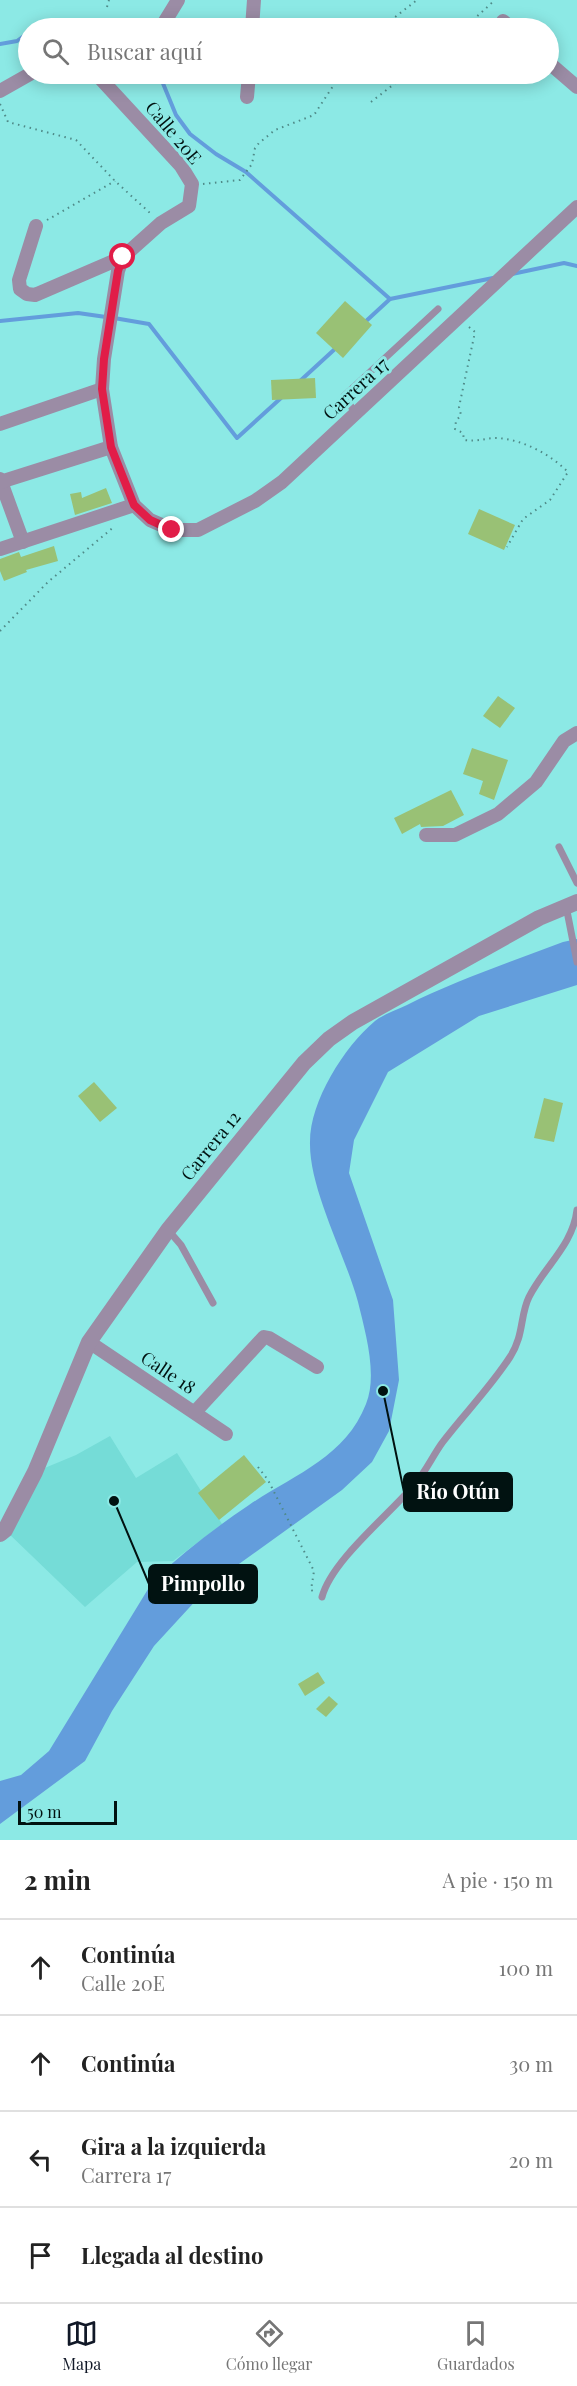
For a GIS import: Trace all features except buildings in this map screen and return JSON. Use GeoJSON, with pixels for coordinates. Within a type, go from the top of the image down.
{"type":"FeatureCollection","features":[{"type":"Feature","properties":{"kind":"street"},"geometry":{"type":"LineString","coordinates":[[167,18],[178,0]]}},
{"type":"Feature","properties":{"kind":"street"},"geometry":{"type":"LineString","coordinates":[[253,18],[254,0]]}},
{"type":"Feature","properties":{"kind":"street"},"geometry":{"type":"LineString","coordinates":[[559,71],[577,87]]}},
{"type":"Feature","properties":{"kind":"street"},"geometry":{"type":"LineString","coordinates":[[0,92],[18,81]]}},
{"type":"Feature","properties":{"kind":"street","name":"Calle 20E"},"geometry":{"type":"LineString","coordinates":[[36,226],[19,280],[20,289],[27,294],[35,295],[123,257],[161,223],[189,206],[192,184],[181,166],[105,84]]}},
{"type":"Feature","properties":{"kind":"street"},"geometry":{"type":"LineString","coordinates":[[247,97],[248,84]]}},
{"type":"Feature","properties":{"kind":"street","name":"Carrera 17"},"geometry":{"type":"LineString","coordinates":[[134,505],[150,520],[172,530],[198,530],[255,501],[282,482],[577,207]]}},
{"type":"Feature","properties":{"kind":"street"},"geometry":{"type":"LineString","coordinates":[[0,549],[134,505],[111,447],[102,389],[104,359],[118,271],[123,257]]}},
{"type":"Feature","properties":{"kind":"street"},"geometry":{"type":"LineString","coordinates":[[0,424],[102,389]]}},
{"type":"Feature","properties":{"kind":"street"},"geometry":{"type":"LineString","coordinates":[[23,542],[0,480],[111,447]]}},
{"type":"Feature","properties":{"kind":"street"},"geometry":{"type":"LineString","coordinates":[[426,835],[455,835],[498,814],[536,782],[564,741],[577,733]]}},
{"type":"Feature","properties":{"kind":"street","name":"Carrera 12"},"geometry":{"type":"LineString","coordinates":[[0,1534],[5,1530],[35,1472],[89,1342],[168,1230],[304,1063],[329,1039],[353,1022],[539,918],[572,904]]}},
{"type":"Feature","properties":{"kind":"street"},"geometry":{"type":"LineString","coordinates":[[195,1412],[264,1337],[317,1367]]}},
{"type":"Feature","properties":{"kind":"street","name":"Calle 18"},"geometry":{"type":"LineString","coordinates":[[89,1342],[226,1434]]}},
{"type":"Feature","properties":{"kind":"lane"},"geometry":{"type":"LineString","coordinates":[[356,414],[344,396],[438,309]]}},
{"type":"Feature","properties":{"kind":"lane"},"geometry":{"type":"LineString","coordinates":[[559,847],[577,883]]}},
{"type":"Feature","properties":{"kind":"lane"},"geometry":{"type":"LineString","coordinates":[[572,904],[570,928],[577,962]]}},
{"type":"Feature","properties":{"kind":"lane"},"geometry":{"type":"LineString","coordinates":[[322,1597],[335,1569],[416,1484],[441,1444],[512,1355],[521,1334],[528,1299],[564,1246],[576,1220],[577,1210]]}},
{"type":"Feature","properties":{"kind":"lane"},"geometry":{"type":"LineString","coordinates":[[168,1230],[181,1245],[213,1303]]}},
{"type":"Feature","properties":{"kind":"path"},"geometry":{"type":"LineString","coordinates":[[107,7],[109,0]]}},
{"type":"Feature","properties":{"kind":"path"},"geometry":{"type":"LineString","coordinates":[[394,18],[417,0]]}},
{"type":"Feature","properties":{"kind":"path"},"geometry":{"type":"LineString","coordinates":[[475,18],[495,0]]}},
{"type":"Feature","properties":{"kind":"path"},"geometry":{"type":"LineString","coordinates":[[192,184],[240,180],[252,164],[255,148],[259,143],[275,130],[314,114],[334,84]]}},
{"type":"Feature","properties":{"kind":"path"},"geometry":{"type":"LineString","coordinates":[[371,102],[394,84]]}},
{"type":"Feature","properties":{"kind":"path"},"geometry":{"type":"LineString","coordinates":[[0,104],[8,122],[76,140],[114,181],[161,223]]}},
{"type":"Feature","properties":{"kind":"path"},"geometry":{"type":"LineString","coordinates":[[36,226],[114,181]]}},
{"type":"Feature","properties":{"kind":"path"},"geometry":{"type":"LineString","coordinates":[[459,319],[475,332],[459,407],[461,415],[456,421],[455,429],[463,433],[464,440],[477,442],[495,438],[520,442],[555,460],[567,472],[549,500],[523,519],[507,547]]}},
{"type":"Feature","properties":{"kind":"path"},"geometry":{"type":"LineString","coordinates":[[0,631],[48,582],[119,522]]}},
{"type":"Feature","properties":{"kind":"path"},"geometry":{"type":"LineString","coordinates":[[258,1467],[268,1480],[314,1571],[311,1590],[322,1597]]}},
{"type":"Feature","properties":{"kind":"shaded area"},"geometry":{"type":"Polygon","coordinates":[[[110,1436],[136,1478],[177,1453],[222,1524],[173,1561],[137,1562],[85,1607],[5,1530],[35,1472],[76,1455],[110,1436]]]}},
{"type":"Feature","properties":{"kind":"water"},"geometry":{"type":"Polygon","coordinates":[[[577,939],[577,985],[479,1016],[388,1072],[354,1140],[349,1173],[393,1300],[399,1380],[389,1431],[372,1462],[342,1490],[211,1584],[154,1646],[112,1711],[85,1761],[0,1824],[0,1781],[21,1775],[49,1751],[153,1581],[224,1523],[331,1452],[357,1423],[366,1404],[371,1367],[364,1326],[352,1283],[321,1201],[311,1160],[310,1142],[316,1109],[322,1093],[341,1060],[363,1032],[382,1016],[465,979],[563,942],[577,939]]]}},
{"type":"Feature","properties":{"kind":"waterway"},"geometry":{"type":"LineString","coordinates":[[0,44],[18,40]]}},
{"type":"Feature","properties":{"kind":"waterway"},"geometry":{"type":"LineString","coordinates":[[163,84],[176,115],[190,134],[216,154],[246,172],[390,299]]}},
{"type":"Feature","properties":{"kind":"waterway"},"geometry":{"type":"LineString","coordinates":[[512,274],[564,263],[577,266]]}},
{"type":"Feature","properties":{"kind":"waterway"},"geometry":{"type":"LineString","coordinates":[[364,323],[390,299],[493,278]]}},
{"type":"Feature","properties":{"kind":"waterway"},"geometry":{"type":"LineString","coordinates":[[0,321],[78,313],[106,317]]}},
{"type":"Feature","properties":{"kind":"waterway"},"geometry":{"type":"LineString","coordinates":[[114,318],[149,324],[237,438],[281,398]]}},
{"type":"Feature","properties":{"kind":"waterway"},"geometry":{"type":"LineString","coordinates":[[300,381],[336,348]]}},
{"type":"Feature","properties":{"kind":"place","name":"Río Otún"},"geometry":{"type":"Point","coordinates":[383,1391]}},
{"type":"Feature","properties":{"kind":"place","name":"Pimpollo"},"geometry":{"type":"Point","coordinates":[114,1501]}},
{"type":"Feature","properties":{"kind":"route"},"geometry":{"type":"LineString","coordinates":[[123,257],[118,271],[104,359],[102,389],[111,447],[134,505],[150,520],[172,530]]}}]}
